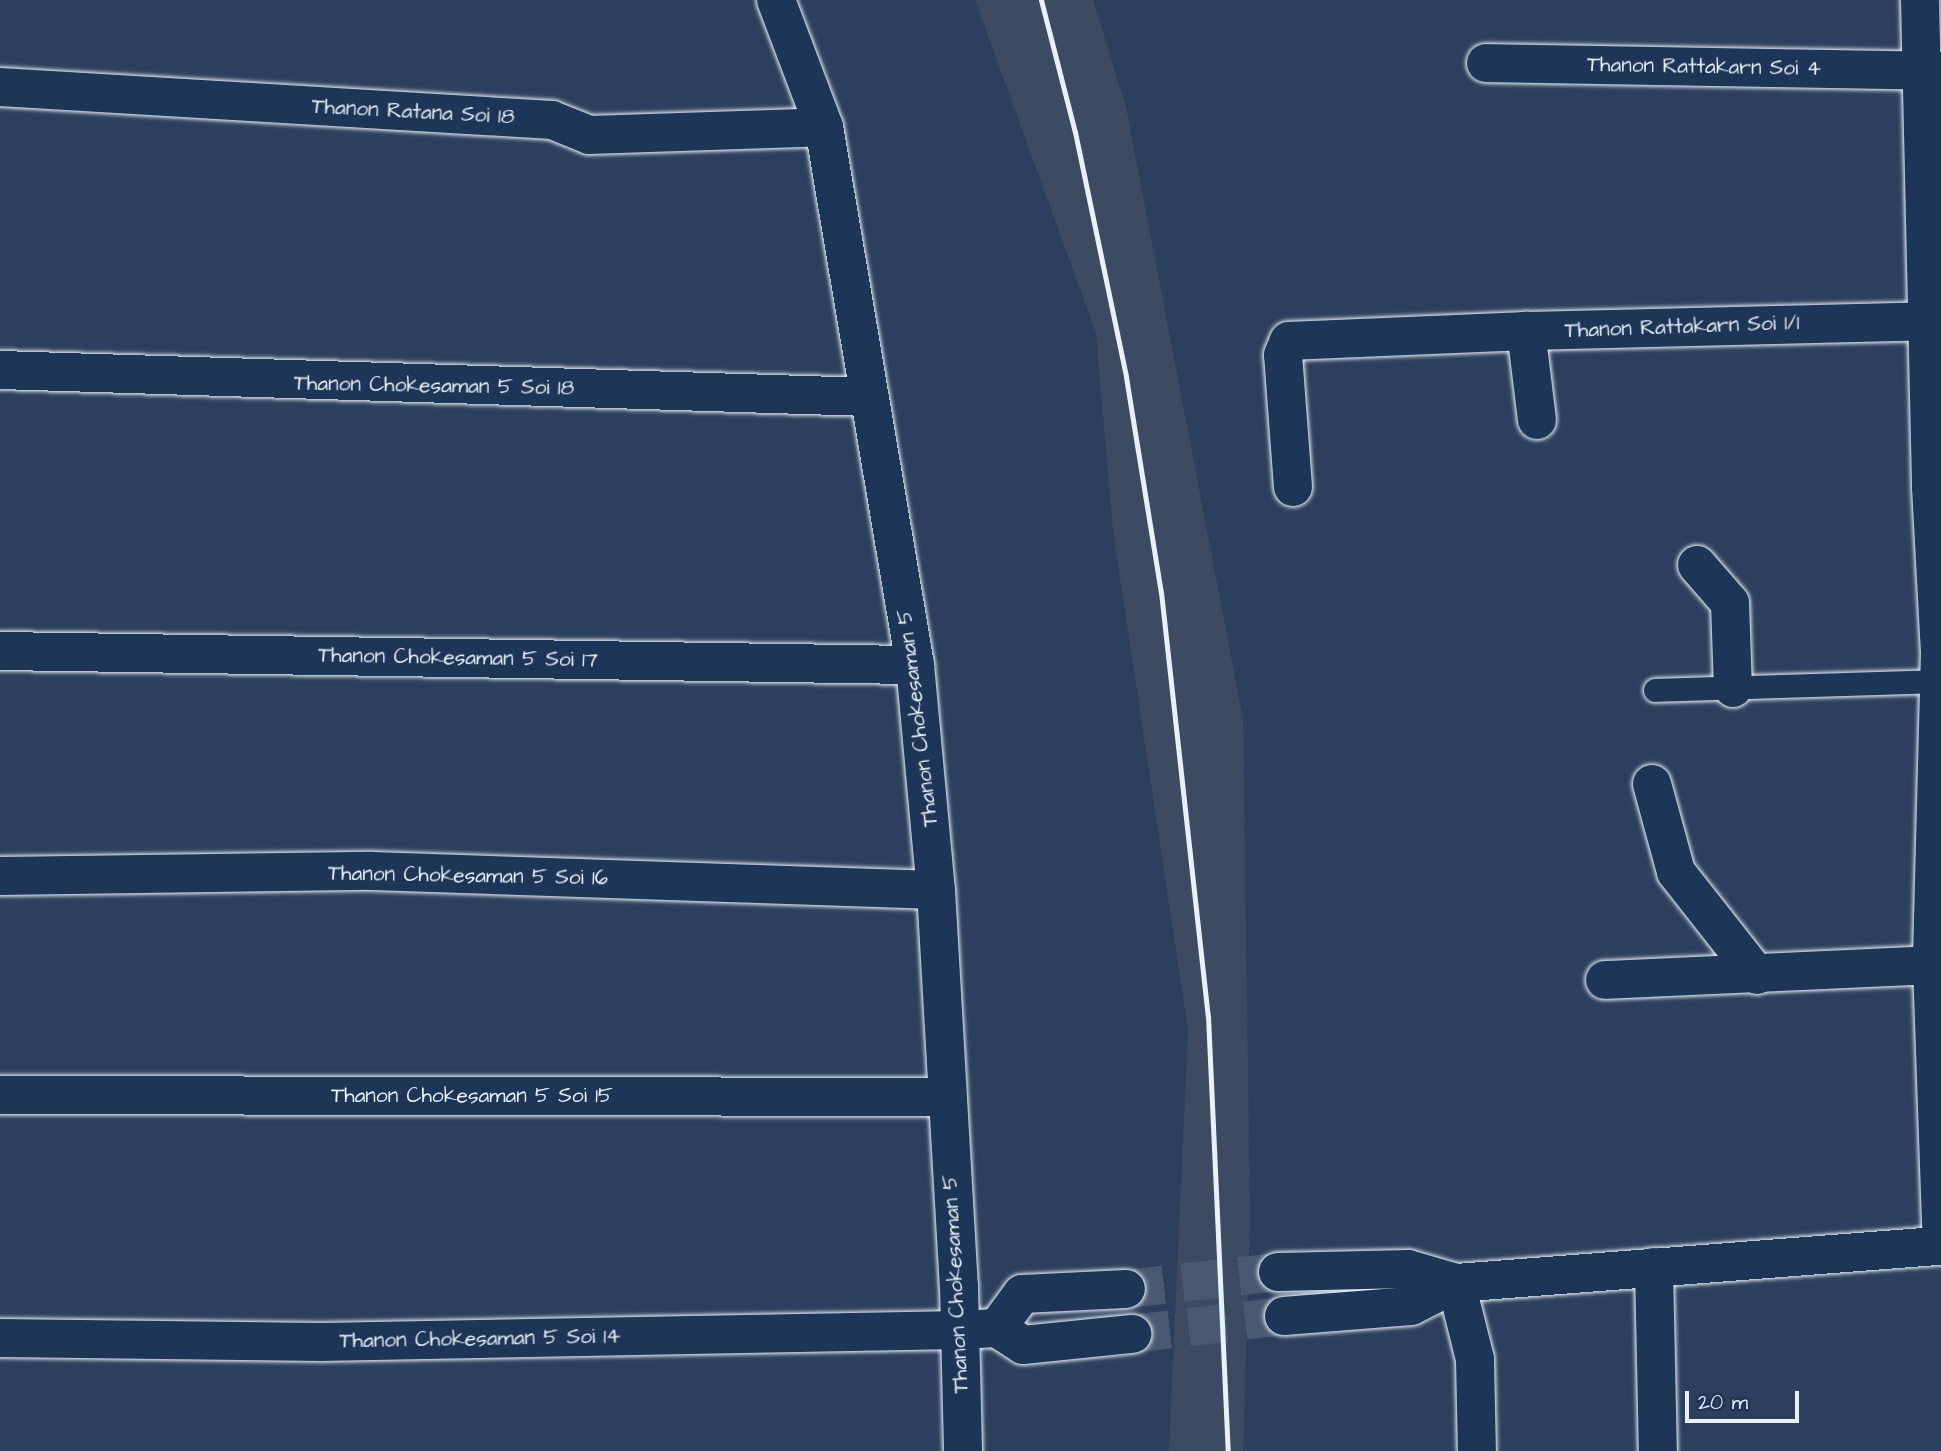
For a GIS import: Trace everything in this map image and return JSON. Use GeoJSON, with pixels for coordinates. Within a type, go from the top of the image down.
{"type":"FeatureCollection","features":[{"type":"Feature","properties":{"kind":"street","name":"Thanon Chokesaman 5"},"geometry":{"type":"LineString","coordinates":[[776,0],[824,127],[867,397],[915,665],[936,890],[945,1097],[978,1329],[963,1451]]}},
{"type":"Feature","properties":{"kind":"street"},"geometry":{"type":"LineString","coordinates":[[1920,0],[1932,71],[1940,661],[1935,971],[1941,1224]]}},
{"type":"Feature","properties":{"kind":"street","name":"Thanon Rattakarn Soi 4"},"geometry":{"type":"LineString","coordinates":[[1486,63],[1932,71]]}},
{"type":"Feature","properties":{"kind":"street","name":"Thanon Ratana Soi 18"},"geometry":{"type":"LineString","coordinates":[[0,87],[552,120],[589,135],[824,127]]}},
{"type":"Feature","properties":{"kind":"street","name":"Thanon Rattakarn Soi 1/1"},"geometry":{"type":"LineString","coordinates":[[1293,487],[1283,355],[1289,341],[1525,331],[1935,321]]}},
{"type":"Feature","properties":{"kind":"street"},"geometry":{"type":"LineString","coordinates":[[1525,331],[1537,420]]}},
{"type":"Feature","properties":{"kind":"street","name":"Thanon Chokesaman 5 Soi 18"},"geometry":{"type":"LineString","coordinates":[[0,370],[867,397]]}},
{"type":"Feature","properties":{"kind":"street"},"geometry":{"type":"LineString","coordinates":[[1697,565],[1730,603],[1733,688]]}},
{"type":"Feature","properties":{"kind":"street","name":"Thanon Chokesaman 5 Soi 17"},"geometry":{"type":"LineString","coordinates":[[0,651],[915,665]]}},
{"type":"Feature","properties":{"kind":"street"},"geometry":{"type":"LineString","coordinates":[[1652,784],[1676,872],[1757,975]]}},
{"type":"Feature","properties":{"kind":"street","name":"Thanon Chokesaman 5 Soi 16"},"geometry":{"type":"LineString","coordinates":[[0,876],[372,871],[936,890]]}},
{"type":"Feature","properties":{"kind":"street"},"geometry":{"type":"LineString","coordinates":[[1605,980],[1935,971]]}},
{"type":"Feature","properties":{"kind":"street","name":"Thanon Chokesaman 5 Soi 15"},"geometry":{"type":"LineString","coordinates":[[0,1095],[945,1097]]}},
{"type":"Feature","properties":{"kind":"street"},"geometry":{"type":"LineString","coordinates":[[1278,1272],[1408,1269],[1456,1283],[1941,1245]]}},
{"type":"Feature","properties":{"kind":"street"},"geometry":{"type":"LineString","coordinates":[[1654,1267],[1658,1451]]}},
{"type":"Feature","properties":{"kind":"street"},"geometry":{"type":"LineString","coordinates":[[1284,1316],[1410,1306],[1456,1283]]}},
{"type":"Feature","properties":{"kind":"street"},"geometry":{"type":"LineString","coordinates":[[1456,1283],[1475,1360],[1477,1451]]}},
{"type":"Feature","properties":{"kind":"street"},"geometry":{"type":"LineString","coordinates":[[978,1329],[1022,1294],[1126,1289]]}},
{"type":"Feature","properties":{"kind":"street"},"geometry":{"type":"LineString","coordinates":[[978,1329],[1023,1345],[1132,1334]]}},
{"type":"Feature","properties":{"kind":"street","name":"Thanon Chokesaman 5 Soi 14"},"geometry":{"type":"LineString","coordinates":[[0,1338],[321,1342],[978,1329]]}},
{"type":"Feature","properties":{"kind":"lane"},"geometry":{"type":"LineString","coordinates":[[1655,690],[1733,688],[1940,661]]}},
{"type":"Feature","properties":{"kind":"shaded area"},"geometry":{"type":"Polygon","coordinates":[[[975,0],[1093,0],[1126,107],[1243,719],[1250,1219],[1243,1451],[1169,1451],[1188,1030],[1113,531],[1096,333],[975,0]]]}},
{"type":"Feature","properties":{"kind":"tunnel"},"geometry":{"type":"LineString","coordinates":[[1126,1289],[1278,1272]]}},
{"type":"Feature","properties":{"kind":"tunnel"},"geometry":{"type":"LineString","coordinates":[[1132,1334],[1284,1316]]}},
{"type":"Feature","properties":{"kind":"railway"},"geometry":{"type":"LineString","coordinates":[[1041,0],[1075,132],[1126,377],[1161,592],[1208,1016],[1228,1451]]}}]}
